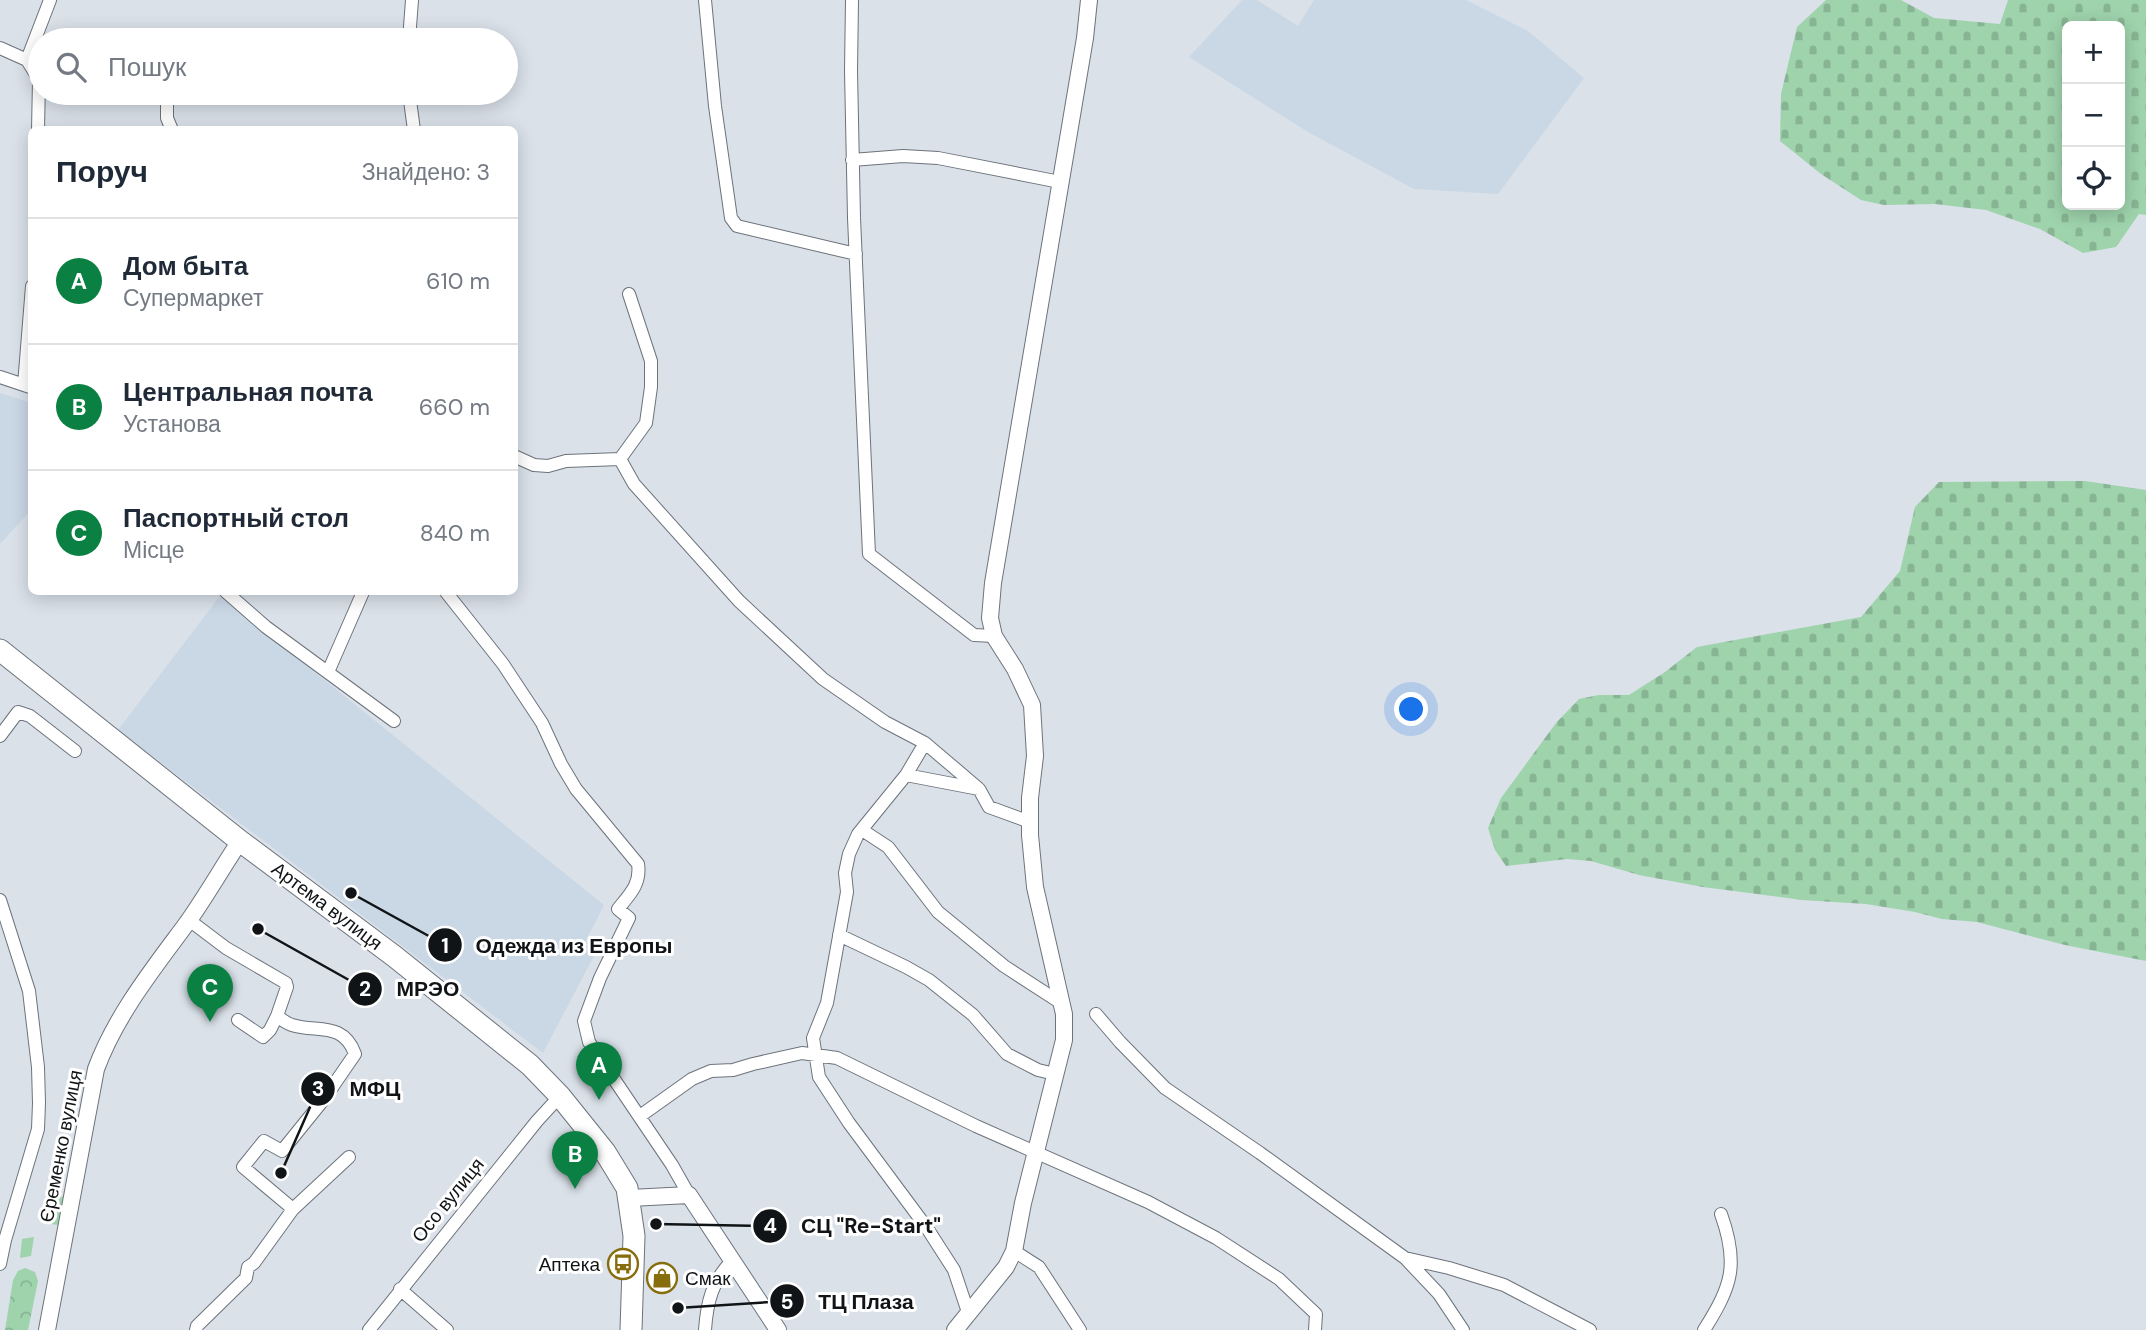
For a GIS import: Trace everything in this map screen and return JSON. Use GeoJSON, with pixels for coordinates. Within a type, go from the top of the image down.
{"type":"FeatureCollection","features":[{"type":"Feature","properties":{"kind":"highway","name":"Артема вулиця"},"geometry":{"type":"LineString","coordinates":[[0,650],[240,841],[394,956],[530,1065],[560,1096],[605,1152],[629,1193]]}},
{"type":"Feature","properties":{"kind":"highway"},"geometry":{"type":"LineString","coordinates":[[629,1193],[634,1236],[631,1330]]}},
{"type":"Feature","properties":{"kind":"street"},"geometry":{"type":"LineString","coordinates":[[39,28],[50,0]]}},
{"type":"Feature","properties":{"kind":"street"},"geometry":{"type":"LineString","coordinates":[[410,28],[412,0]]}},
{"type":"Feature","properties":{"kind":"street"},"geometry":{"type":"LineString","coordinates":[[705,0],[715,106],[731,218],[737,226],[856,254]]}},
{"type":"Feature","properties":{"kind":"street"},"geometry":{"type":"LineString","coordinates":[[852,0],[852,160],[869,554],[974,635],[994,636]]}},
{"type":"Feature","properties":{"kind":"street"},"geometry":{"type":"LineString","coordinates":[[954,1330],[1006,1267],[1014,1251],[1023,1203],[1064,1040],[1064,1014],[1035,887],[1030,822],[1035,756],[1032,705],[994,636],[990,618],[993,583],[1085,38],[1089,0]]}},
{"type":"Feature","properties":{"kind":"street"},"geometry":{"type":"LineString","coordinates":[[0,48],[27,60]]}},
{"type":"Feature","properties":{"kind":"street"},"geometry":{"type":"LineString","coordinates":[[38,126],[39,105]]}},
{"type":"Feature","properties":{"kind":"street"},"geometry":{"type":"LineString","coordinates":[[167,105],[170,126]]}},
{"type":"Feature","properties":{"kind":"street"},"geometry":{"type":"LineString","coordinates":[[411,105],[413,126]]}},
{"type":"Feature","properties":{"kind":"street"},"geometry":{"type":"LineString","coordinates":[[852,160],[903,156],[938,158],[1060,182]]}},
{"type":"Feature","properties":{"kind":"street"},"geometry":{"type":"LineString","coordinates":[[620,459],[646,423],[651,387],[651,361],[629,294]]}},
{"type":"Feature","properties":{"kind":"street"},"geometry":{"type":"LineString","coordinates":[[0,377],[28,386]]}},
{"type":"Feature","properties":{"kind":"street"},"geometry":{"type":"LineString","coordinates":[[518,458],[534,465],[548,466],[566,461],[620,459]]}},
{"type":"Feature","properties":{"kind":"street"},"geometry":{"type":"LineString","coordinates":[[620,459],[634,484],[739,601],[823,679],[885,722],[925,743],[979,789],[989,807],[1030,822]]}},
{"type":"Feature","properties":{"kind":"street"},"geometry":{"type":"LineString","coordinates":[[229,595],[266,627],[394,721]]}},
{"type":"Feature","properties":{"kind":"street"},"geometry":{"type":"LineString","coordinates":[[328,672],[362,595]]}},
{"type":"Feature","properties":{"kind":"street"},"geometry":{"type":"LineString","coordinates":[[448,595],[510,673],[542,723],[576,789],[638,864],[640,874],[637,885],[618,909],[629,918],[600,978],[584,1021],[589,1042],[778,1330]]}},
{"type":"Feature","properties":{"kind":"street"},"geometry":{"type":"LineString","coordinates":[[0,736],[18,712],[30,716],[75,751]]}},
{"type":"Feature","properties":{"kind":"street"},"geometry":{"type":"LineString","coordinates":[[925,743],[906,775],[862,830],[849,854],[845,873],[847,892],[827,1003],[813,1038],[819,1076],[849,1123],[927,1228],[954,1270],[968,1311]]}},
{"type":"Feature","properties":{"kind":"street"},"geometry":{"type":"LineString","coordinates":[[906,775],[979,789]]}},
{"type":"Feature","properties":{"kind":"street"},"geometry":{"type":"LineString","coordinates":[[862,830],[888,847],[938,912],[1004,966],[1061,1003]]}},
{"type":"Feature","properties":{"kind":"street","name":"Єременко вулиця"},"geometry":{"type":"LineString","coordinates":[[47,1330],[96,1069],[103,1051],[126,1008],[189,920],[240,841]]}},
{"type":"Feature","properties":{"kind":"street"},"geometry":{"type":"LineString","coordinates":[[0,900],[29,991],[40,1103],[38,1129],[0,1264]]}},
{"type":"Feature","properties":{"kind":"street"},"geometry":{"type":"LineString","coordinates":[[189,920],[226,948],[286,983],[277,1016],[263,1037],[238,1020]]}},
{"type":"Feature","properties":{"kind":"street"},"geometry":{"type":"LineString","coordinates":[[839,935],[929,980],[973,1015],[1007,1055],[1055,1074]]}},
{"type":"Feature","properties":{"kind":"street"},"geometry":{"type":"LineString","coordinates":[[1097,1014],[1165,1088],[1405,1258],[1439,1294],[1463,1330]]}},
{"type":"Feature","properties":{"kind":"street"},"geometry":{"type":"LineString","coordinates":[[277,1016],[287,1024],[333,1031],[346,1038],[355,1054],[324,1099],[282,1151],[264,1141],[243,1167],[293,1209]]}},
{"type":"Feature","properties":{"kind":"street"},"geometry":{"type":"LineString","coordinates":[[640,1116],[692,1079],[711,1071],[733,1070],[802,1053],[837,1058],[1035,1153],[1148,1202],[1216,1238],[1279,1279],[1316,1314],[1315,1330]]}},
{"type":"Feature","properties":{"kind":"street","name":"Осо вулиця"},"geometry":{"type":"LineString","coordinates":[[369,1330],[560,1096]]}},
{"type":"Feature","properties":{"kind":"street"},"geometry":{"type":"LineString","coordinates":[[196,1330],[219,1303],[246,1278],[248,1267],[254,1263],[293,1209],[349,1157]]}},
{"type":"Feature","properties":{"kind":"street"},"geometry":{"type":"LineString","coordinates":[[629,1193],[689,1195]]}},
{"type":"Feature","properties":{"kind":"street"},"geometry":{"type":"LineString","coordinates":[[1704,1330],[1729,1283],[1732,1256],[1730,1238],[1721,1214]]}},
{"type":"Feature","properties":{"kind":"street"},"geometry":{"type":"LineString","coordinates":[[1014,1251],[1039,1267],[1080,1330]]}},
{"type":"Feature","properties":{"kind":"street"},"geometry":{"type":"LineString","coordinates":[[1405,1258],[1504,1285],[1590,1330]]}},
{"type":"Feature","properties":{"kind":"street"},"geometry":{"type":"LineString","coordinates":[[705,1330],[709,1296],[716,1280],[732,1261]]}},
{"type":"Feature","properties":{"kind":"street"},"geometry":{"type":"LineString","coordinates":[[400,1289],[447,1330]]}},
{"type":"Feature","properties":{"kind":"shaded area"},"geometry":{"type":"Polygon","coordinates":[[[1242,0],[1257,0],[1298,26],[1314,0],[1466,0],[1528,31],[1584,78],[1498,194],[1414,189],[1308,132],[1189,57],[1242,0]]]}},
{"type":"Feature","properties":{"kind":"shaded area"},"geometry":{"type":"Polygon","coordinates":[[[0,393],[28,402],[28,513],[0,544],[0,393]]]}},
{"type":"Feature","properties":{"kind":"shaded area"},"geometry":{"type":"Polygon","coordinates":[[[220,596],[604,905],[584,944],[595,954],[543,1053],[118,730],[220,596]]]}},
{"type":"Feature","properties":{"kind":"green space"},"geometry":{"type":"Polygon","coordinates":[[[1826,0],[1901,0],[1934,18],[2000,24],[2008,0],[2146,0],[2146,215],[2139,214],[2116,247],[2083,253],[2040,229],[1986,210],[1935,204],[1884,205],[1861,200],[1821,174],[1780,141],[1781,94],[1797,27],[1826,0]]]}},
{"type":"Feature","properties":{"kind":"green space"},"geometry":{"type":"Polygon","coordinates":[[[2085,481],[2146,490],[2146,961],[2065,945],[1977,922],[1942,919],[1866,904],[1802,900],[1703,887],[1639,875],[1591,861],[1567,859],[1506,866],[1495,850],[1488,828],[1501,798],[1556,723],[1579,699],[1599,695],[1629,695],[1697,647],[1861,617],[1900,571],[1915,507],[1939,482],[2085,481]]]}},
{"type":"Feature","properties":{"kind":"green space"},"geometry":{"type":"Polygon","coordinates":[[[54,1196],[64,1197],[59,1225],[48,1221],[54,1196]]]}},
{"type":"Feature","properties":{"kind":"green space"},"geometry":{"type":"Polygon","coordinates":[[[34,1237],[31,1256],[20,1258],[22,1239],[34,1237]]]}},
{"type":"Feature","properties":{"kind":"green space"},"geometry":{"type":"Polygon","coordinates":[[[25,1268],[35,1272],[38,1281],[28,1330],[5,1330],[13,1280],[18,1271],[25,1268]]]}},
{"type":"Feature","properties":{"kind":"place","name":"Одежда из Европы"},"geometry":{"type":"Point","coordinates":[351,893]}},
{"type":"Feature","properties":{"kind":"place","name":"МРЭО"},"geometry":{"type":"Point","coordinates":[258,929]}},
{"type":"Feature","properties":{"kind":"place","name":"Паспортный стол"},"geometry":{"type":"Point","coordinates":[210,1022]}},
{"type":"Feature","properties":{"kind":"place","name":"Дом быта"},"geometry":{"type":"Point","coordinates":[599,1100]}},
{"type":"Feature","properties":{"kind":"place","name":"МФЦ"},"geometry":{"type":"Point","coordinates":[281,1173]}},
{"type":"Feature","properties":{"kind":"place","name":"Центральная почта"},"geometry":{"type":"Point","coordinates":[575,1189]}},
{"type":"Feature","properties":{"kind":"place","name":"СЦ \"Re-Start\""},"geometry":{"type":"Point","coordinates":[656,1224]}},
{"type":"Feature","properties":{"kind":"place","name":"Аптека"},"geometry":{"type":"Point","coordinates":[623,1264]}},
{"type":"Feature","properties":{"kind":"place","name":"Смак"},"geometry":{"type":"Point","coordinates":[662,1278]}},
{"type":"Feature","properties":{"kind":"place","name":"ТЦ Плаза"},"geometry":{"type":"Point","coordinates":[678,1308]}}]}
